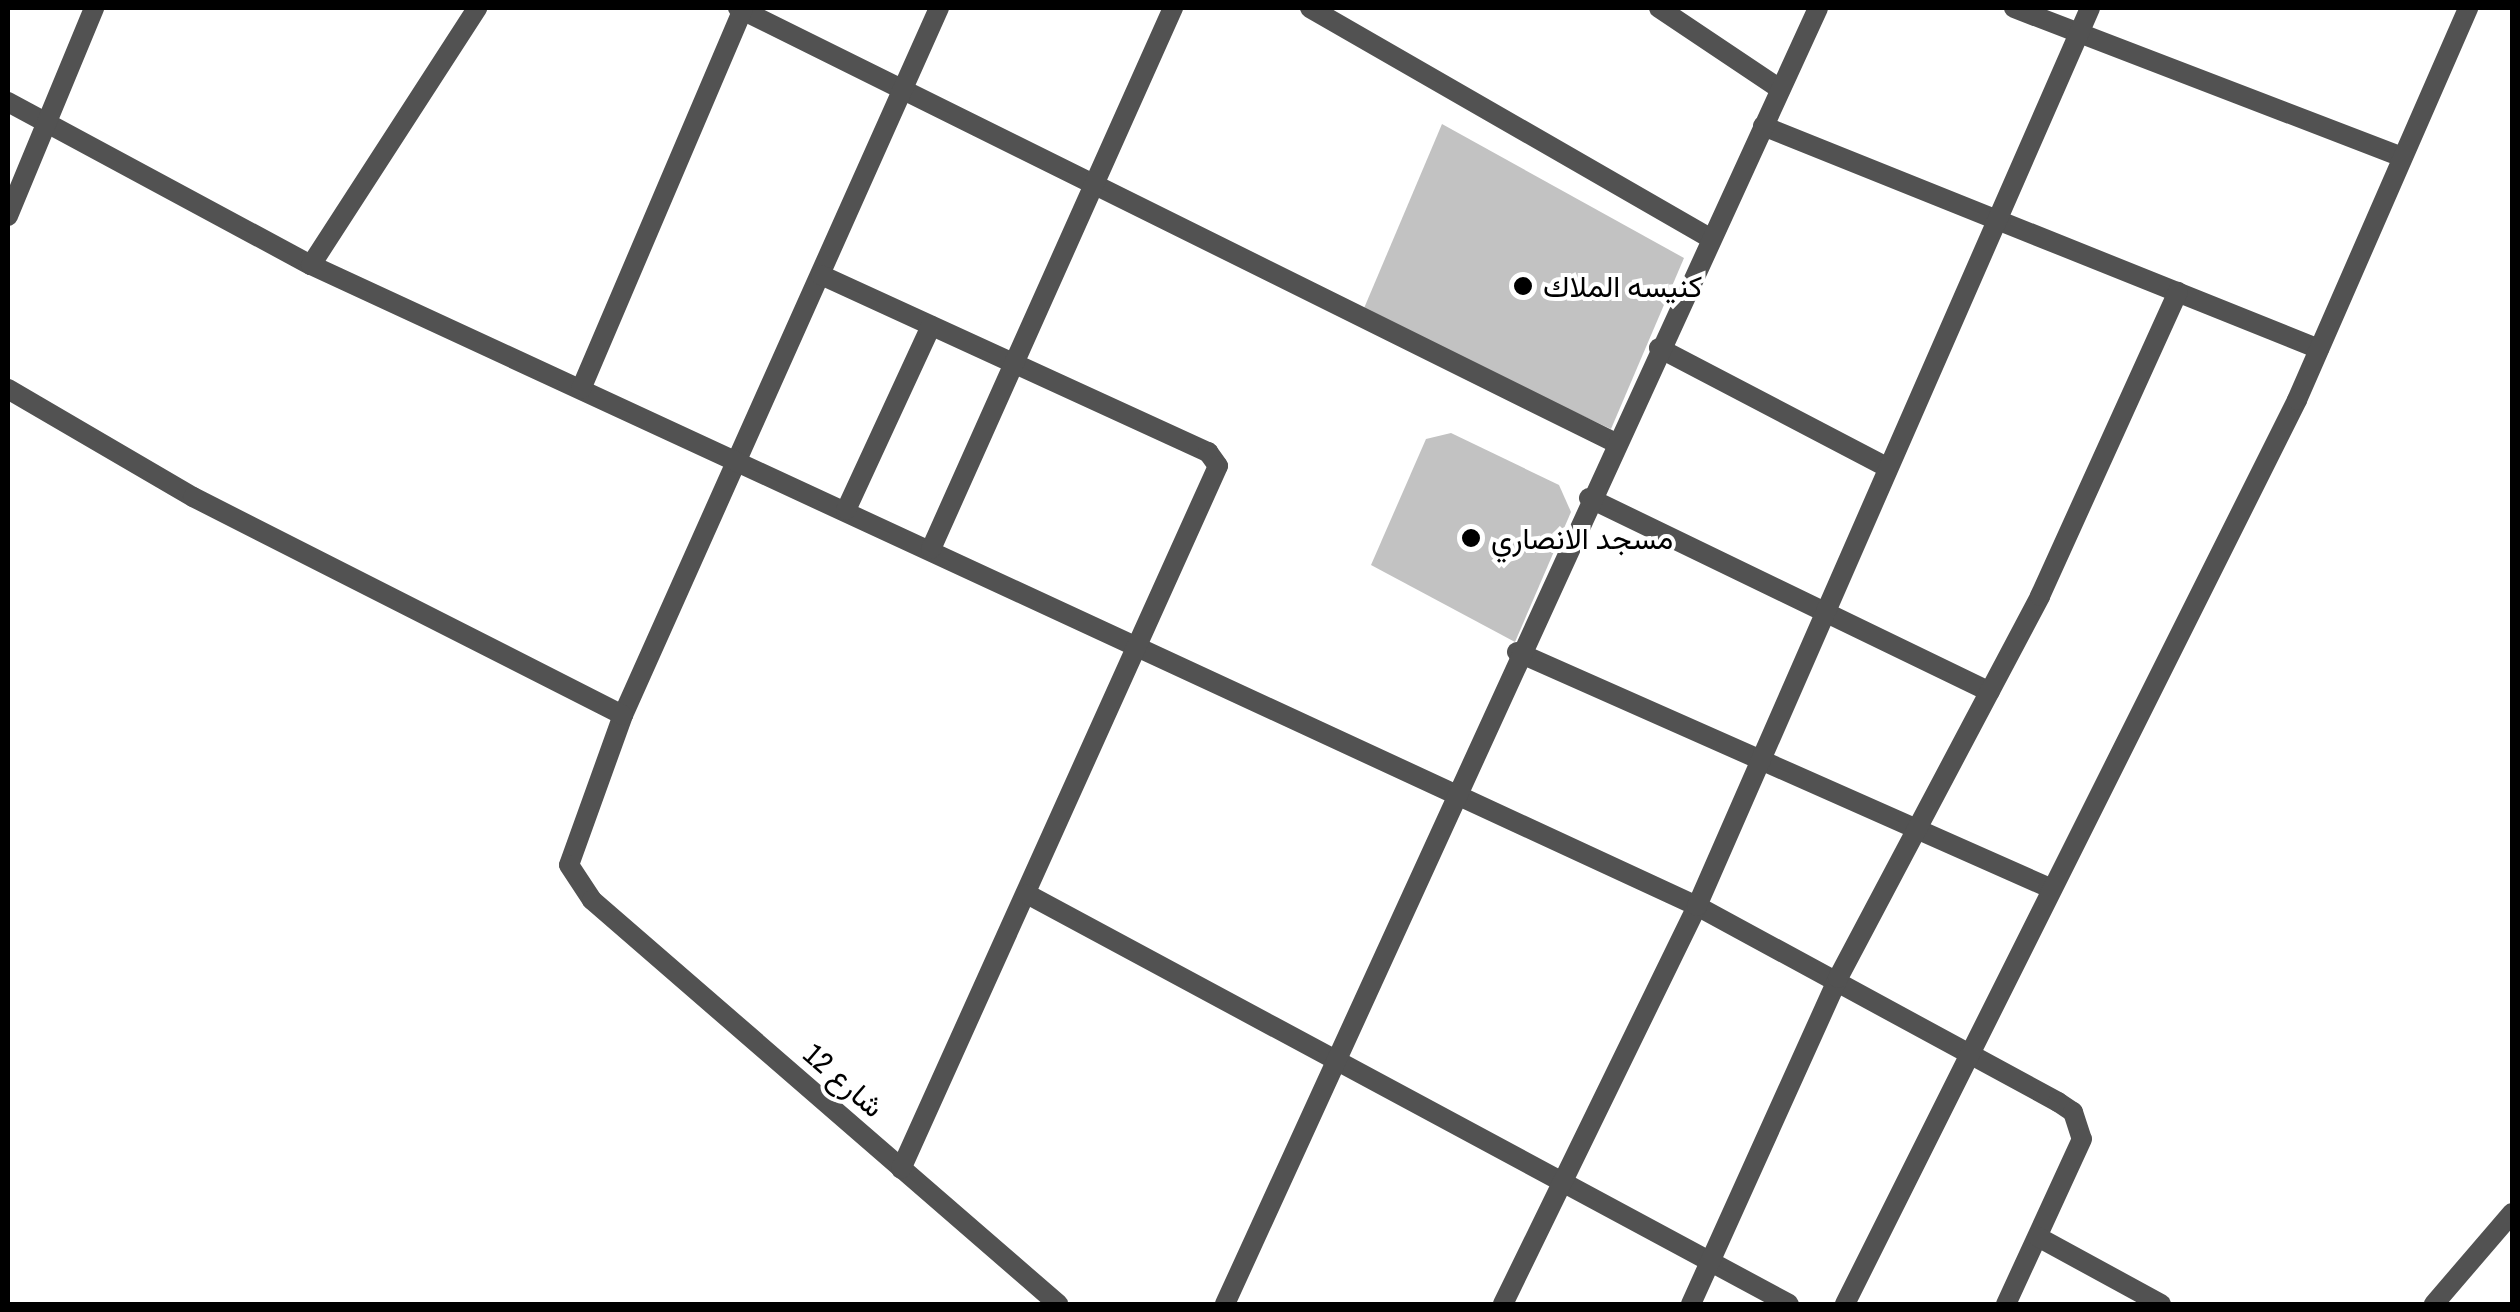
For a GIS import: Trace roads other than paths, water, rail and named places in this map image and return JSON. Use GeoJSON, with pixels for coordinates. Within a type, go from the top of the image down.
{"type":"FeatureCollection","features":[{"type":"Feature","properties":{"kind":"street"},"geometry":{"type":"LineString","coordinates":[[8,216],[94,8]]}},
{"type":"Feature","properties":{"kind":"street"},"geometry":{"type":"LineString","coordinates":[[311,264],[478,8]]}},
{"type":"Feature","properties":{"kind":"street"},"geometry":{"type":"LineString","coordinates":[[8,388],[193,497],[623,714],[938,8]]}},
{"type":"Feature","properties":{"kind":"street"},"geometry":{"type":"LineString","coordinates":[[932,549],[1173,8]]}},
{"type":"Feature","properties":{"kind":"street"},"geometry":{"type":"LineString","coordinates":[[1310,8],[1710,238]]}},
{"type":"Feature","properties":{"kind":"street"},"geometry":{"type":"LineString","coordinates":[[1659,8],[1780,89]]}},
{"type":"Feature","properties":{"kind":"street"},"geometry":{"type":"LineString","coordinates":[[1226,1304],[1451,794],[1818,8]]}},
{"type":"Feature","properties":{"kind":"street"},"geometry":{"type":"LineString","coordinates":[[2014,8],[2402,156]]}},
{"type":"Feature","properties":{"kind":"street"},"geometry":{"type":"LineString","coordinates":[[1503,1304],[1697,906],[1886,466],[2090,8]]}},
{"type":"Feature","properties":{"kind":"street"},"geometry":{"type":"LineString","coordinates":[[1845,1304],[2319,349],[2468,8]]}},
{"type":"Feature","properties":{"kind":"street"},"geometry":{"type":"LineString","coordinates":[[580,390],[740,9],[1616,444]]}},
{"type":"Feature","properties":{"kind":"street"},"geometry":{"type":"LineString","coordinates":[[8,102],[311,264],[1697,906],[1838,978],[2073,1112],[2080,1125],[2038,1237],[2006,1304]]}},
{"type":"Feature","properties":{"kind":"street"},"geometry":{"type":"LineString","coordinates":[[1763,126],[2319,349]]}},
{"type":"Feature","properties":{"kind":"street"},"geometry":{"type":"LineString","coordinates":[[821,275],[1215,458],[1140,646],[900,1169]]}},
{"type":"Feature","properties":{"kind":"street"},"geometry":{"type":"LineString","coordinates":[[1690,1304],[1712,1263],[1838,978],[1990,692],[2178,292]]}},
{"type":"Feature","properties":{"kind":"street"},"geometry":{"type":"LineString","coordinates":[[846,510],[931,326]]}},
{"type":"Feature","properties":{"kind":"street"},"geometry":{"type":"LineString","coordinates":[[1659,348],[1886,466]]}},
{"type":"Feature","properties":{"kind":"street"},"geometry":{"type":"LineString","coordinates":[[1590,498],[1990,692]]}},
{"type":"Feature","properties":{"kind":"street"},"geometry":{"type":"LineString","coordinates":[[1518,652],[2052,889]]}},
{"type":"Feature","properties":{"kind":"street","name":"شارع 12"},"geometry":{"type":"LineString","coordinates":[[623,714],[569,846],[576,883],[1058,1304]]}},
{"type":"Feature","properties":{"kind":"street"},"geometry":{"type":"LineString","coordinates":[[1027,894],[1789,1304]]}},
{"type":"Feature","properties":{"kind":"street"},"geometry":{"type":"LineString","coordinates":[[2434,1304],[2512,1213]]}},
{"type":"Feature","properties":{"kind":"street"},"geometry":{"type":"LineString","coordinates":[[2038,1237],[2161,1304]]}},
{"type":"Feature","properties":{"kind":"place","name":"كنيسه الملاك"},"geometry":{"type":"Point","coordinates":[1523,286]}},
{"type":"Feature","properties":{"kind":"place","name":"مسجد الانصاري"},"geometry":{"type":"Point","coordinates":[1471,538]}}]}
